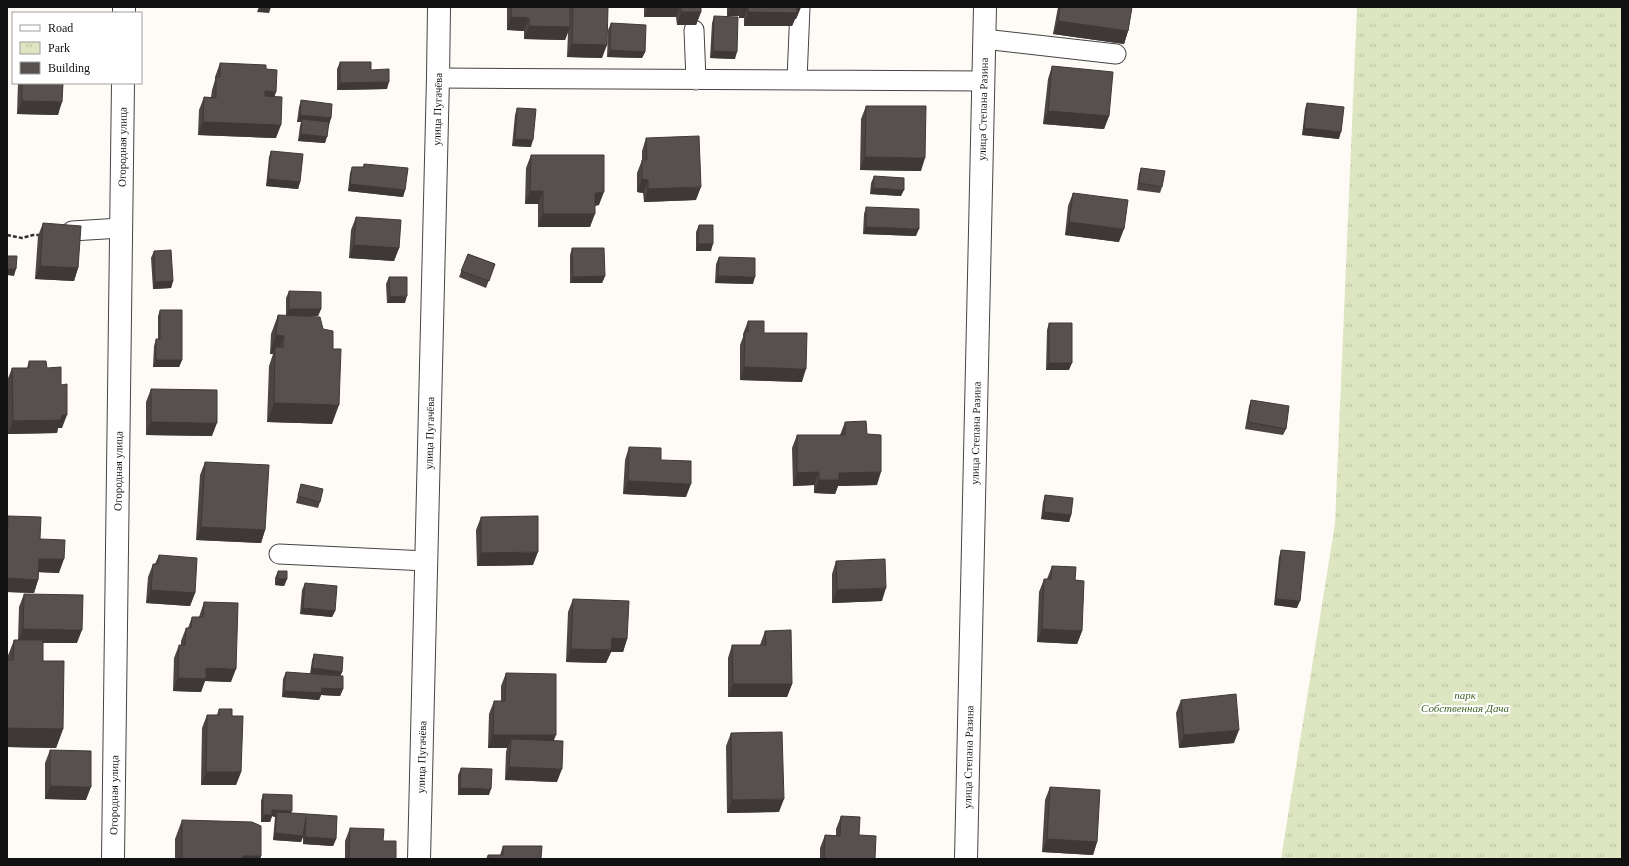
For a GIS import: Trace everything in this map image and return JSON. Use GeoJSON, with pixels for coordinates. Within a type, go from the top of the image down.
{"type":"FeatureCollection","features":[{"type":"Feature","properties":{"kind":"street","name":"улица Пугачёва"},"geometry":{"type":"LineString","coordinates":[[419,859],[438,78],[438,7]]}},
{"type":"Feature","properties":{"kind":"street","name":"улица Степана Разина"},"geometry":{"type":"LineString","coordinates":[[966,859],[985,7]]}},
{"type":"Feature","properties":{"kind":"street","name":"Огородная улица"},"geometry":{"type":"LineString","coordinates":[[113,859],[123,84]]}},
{"type":"Feature","properties":{"kind":"lane"},"geometry":{"type":"LineString","coordinates":[[798,80],[800,7]]}},
{"type":"Feature","properties":{"kind":"lane"},"geometry":{"type":"LineString","coordinates":[[694,30],[696,80]]}},
{"type":"Feature","properties":{"kind":"lane"},"geometry":{"type":"LineString","coordinates":[[984,39],[1116,54]]}},
{"type":"Feature","properties":{"kind":"lane"},"geometry":{"type":"LineString","coordinates":[[438,78],[984,81]]}},
{"type":"Feature","properties":{"kind":"lane"},"geometry":{"type":"LineString","coordinates":[[72,231],[121,228]]}},
{"type":"Feature","properties":{"kind":"lane"},"geometry":{"type":"LineString","coordinates":[[279,554],[426,561]]}},
{"type":"Feature","properties":{"kind":"path"},"geometry":{"type":"LineString","coordinates":[[7,235],[22,238],[32,235],[72,236],[72,231]]}},
{"type":"Feature","properties":{"kind":"green space","name":"парк Собственная Дача"},"geometry":{"type":"Polygon","coordinates":[[[1357,7],[1622,7],[1622,859],[1281,859],[1335,524],[1357,7]]]}},
{"type":"Feature","properties":{"kind":"building"},"geometry":{"type":"Polygon","coordinates":[[[512,7],[570,7],[570,27],[529,26],[529,18],[511,17],[512,7]]]}},
{"type":"Feature","properties":{"kind":"building"},"geometry":{"type":"Polygon","coordinates":[[[573,7],[608,7],[607,45],[572,44],[573,7]]]}},
{"type":"Feature","properties":{"kind":"building"},"geometry":{"type":"Polygon","coordinates":[[[681,7],[701,7],[701,12],[681,12],[681,7]]]}},
{"type":"Feature","properties":{"kind":"building"},"geometry":{"type":"Polygon","coordinates":[[[748,7],[797,7],[797,13],[748,12],[748,7]]]}},
{"type":"Feature","properties":{"kind":"building"},"geometry":{"type":"Polygon","coordinates":[[[1060,7],[1132,7],[1128,31],[1058,21],[1060,7]]]}},
{"type":"Feature","properties":{"kind":"building"},"geometry":{"type":"Polygon","coordinates":[[[714,16],[738,17],[737,52],[713,51],[714,16]]]}},
{"type":"Feature","properties":{"kind":"building"},"geometry":{"type":"Polygon","coordinates":[[[611,23],[646,25],[645,52],[610,50],[611,23]]]}},
{"type":"Feature","properties":{"kind":"building"},"geometry":{"type":"Polygon","coordinates":[[[340,62],[371,62],[371,70],[389,69],[389,82],[340,83],[340,62]]]}},
{"type":"Feature","properties":{"kind":"building"},"geometry":{"type":"Polygon","coordinates":[[[220,63],[266,65],[266,69],[277,70],[276,92],[265,91],[265,96],[282,97],[281,125],[203,122],[204,97],[216,98],[216,77],[220,77],[220,63]]]}},
{"type":"Feature","properties":{"kind":"building"},"geometry":{"type":"Polygon","coordinates":[[[1052,66],[1113,72],[1109,116],[1048,111],[1052,66]]]}},
{"type":"Feature","properties":{"kind":"building"},"geometry":{"type":"Polygon","coordinates":[[[22,84],[63,84],[62,102],[22,101],[22,84]]]}},
{"type":"Feature","properties":{"kind":"building"},"geometry":{"type":"Polygon","coordinates":[[[301,100],[332,104],[331,118],[300,115],[301,100]]]}},
{"type":"Feature","properties":{"kind":"building"},"geometry":{"type":"Polygon","coordinates":[[[1307,103],[1344,107],[1341,132],[1304,128],[1307,103]]]}},
{"type":"Feature","properties":{"kind":"building"},"geometry":{"type":"Polygon","coordinates":[[[866,106],[926,106],[925,158],[865,157],[866,106]]]}},
{"type":"Feature","properties":{"kind":"building"},"geometry":{"type":"Polygon","coordinates":[[[517,108],[536,109],[533,140],[515,139],[517,108]]]}},
{"type":"Feature","properties":{"kind":"building"},"geometry":{"type":"Polygon","coordinates":[[[302,119],[329,122],[327,137],[301,134],[302,119]]]}},
{"type":"Feature","properties":{"kind":"building"},"geometry":{"type":"Polygon","coordinates":[[[699,136],[701,187],[648,189],[648,180],[642,179],[642,160],[647,160],[646,138],[699,136]]]}},
{"type":"Feature","properties":{"kind":"building"},"geometry":{"type":"Polygon","coordinates":[[[271,151],[303,154],[300,182],[268,179],[271,151]]]}},
{"type":"Feature","properties":{"kind":"building"},"geometry":{"type":"Polygon","coordinates":[[[531,155],[604,155],[604,192],[595,193],[595,214],[543,214],[543,191],[530,191],[531,155]]]}},
{"type":"Feature","properties":{"kind":"building"},"geometry":{"type":"Polygon","coordinates":[[[364,164],[408,168],[405,190],[350,184],[352,167],[364,167],[364,164]]]}},
{"type":"Feature","properties":{"kind":"building"},"geometry":{"type":"Polygon","coordinates":[[[1141,168],[1165,171],[1162,187],[1139,183],[1141,168]]]}},
{"type":"Feature","properties":{"kind":"building"},"geometry":{"type":"Polygon","coordinates":[[[874,176],[904,178],[904,190],[873,188],[874,176]]]}},
{"type":"Feature","properties":{"kind":"building"},"geometry":{"type":"Polygon","coordinates":[[[1073,193],[1128,200],[1124,229],[1069,222],[1073,193]]]}},
{"type":"Feature","properties":{"kind":"building"},"geometry":{"type":"Polygon","coordinates":[[[866,207],[919,209],[919,229],[866,227],[866,207]]]}},
{"type":"Feature","properties":{"kind":"building"},"geometry":{"type":"Polygon","coordinates":[[[356,217],[401,220],[399,248],[354,245],[356,217]]]}},
{"type":"Feature","properties":{"kind":"building"},"geometry":{"type":"Polygon","coordinates":[[[43,223],[81,226],[78,268],[40,266],[43,223]]]}},
{"type":"Feature","properties":{"kind":"building"},"geometry":{"type":"Polygon","coordinates":[[[699,225],[713,225],[713,244],[698,244],[699,225]]]}},
{"type":"Feature","properties":{"kind":"building"},"geometry":{"type":"Polygon","coordinates":[[[572,248],[604,248],[605,276],[573,277],[572,248]]]}},
{"type":"Feature","properties":{"kind":"building"},"geometry":{"type":"Polygon","coordinates":[[[171,250],[173,281],[155,282],[154,251],[171,250]]]}},
{"type":"Feature","properties":{"kind":"building"},"geometry":{"type":"Polygon","coordinates":[[[468,254],[495,264],[489,281],[461,271],[468,254]]]}},
{"type":"Feature","properties":{"kind":"building"},"geometry":{"type":"Polygon","coordinates":[[[7,256],[17,256],[16,269],[7,269],[7,256]]]}},
{"type":"Feature","properties":{"kind":"building"},"geometry":{"type":"Polygon","coordinates":[[[719,257],[755,258],[755,277],[718,276],[719,257]]]}},
{"type":"Feature","properties":{"kind":"building"},"geometry":{"type":"Polygon","coordinates":[[[389,277],[407,277],[407,296],[390,297],[389,277]]]}},
{"type":"Feature","properties":{"kind":"building"},"geometry":{"type":"Polygon","coordinates":[[[289,291],[321,292],[321,309],[289,309],[289,291]]]}},
{"type":"Feature","properties":{"kind":"building"},"geometry":{"type":"Polygon","coordinates":[[[160,310],[182,310],[182,360],[156,360],[156,339],[160,339],[160,310]]]}},
{"type":"Feature","properties":{"kind":"building"},"geometry":{"type":"Polygon","coordinates":[[[278,315],[320,317],[323,329],[333,331],[333,349],[341,349],[339,405],[274,403],[275,347],[283,347],[284,336],[276,335],[278,315]]]}},
{"type":"Feature","properties":{"kind":"building"},"geometry":{"type":"Polygon","coordinates":[[[748,321],[764,321],[764,333],[807,333],[806,369],[744,367],[745,332],[748,332],[748,321]]]}},
{"type":"Feature","properties":{"kind":"building"},"geometry":{"type":"Polygon","coordinates":[[[1049,323],[1072,323],[1072,363],[1049,363],[1049,323]]]}},
{"type":"Feature","properties":{"kind":"building"},"geometry":{"type":"Polygon","coordinates":[[[29,361],[46,361],[47,368],[61,367],[61,385],[67,384],[67,415],[62,415],[61,420],[13,421],[12,368],[29,368],[29,361]]]}},
{"type":"Feature","properties":{"kind":"building"},"geometry":{"type":"Polygon","coordinates":[[[151,389],[217,390],[217,423],[151,422],[151,389]]]}},
{"type":"Feature","properties":{"kind":"building"},"geometry":{"type":"Polygon","coordinates":[[[1251,400],[1289,406],[1286,429],[1248,422],[1251,400]]]}},
{"type":"Feature","properties":{"kind":"building"},"geometry":{"type":"Polygon","coordinates":[[[866,421],[867,434],[881,435],[881,472],[839,473],[839,480],[819,480],[819,472],[797,473],[797,435],[845,435],[845,422],[866,421]]]}},
{"type":"Feature","properties":{"kind":"building"},"geometry":{"type":"Polygon","coordinates":[[[629,447],[661,448],[661,460],[691,461],[691,484],[628,481],[629,447]]]}},
{"type":"Feature","properties":{"kind":"building"},"geometry":{"type":"Polygon","coordinates":[[[205,462],[269,465],[265,530],[201,527],[205,462]]]}},
{"type":"Feature","properties":{"kind":"building"},"geometry":{"type":"Polygon","coordinates":[[[301,484],[323,489],[320,502],[298,496],[301,484]]]}},
{"type":"Feature","properties":{"kind":"building"},"geometry":{"type":"Polygon","coordinates":[[[1045,495],[1073,498],[1071,515],[1044,512],[1045,495]]]}},
{"type":"Feature","properties":{"kind":"building"},"geometry":{"type":"Polygon","coordinates":[[[8,516],[41,517],[40,539],[65,540],[64,559],[39,559],[38,580],[7,578],[8,516]]]}},
{"type":"Feature","properties":{"kind":"building"},"geometry":{"type":"Polygon","coordinates":[[[538,516],[538,552],[481,553],[481,517],[538,516]]]}},
{"type":"Feature","properties":{"kind":"building"},"geometry":{"type":"Polygon","coordinates":[[[1281,550],[1305,552],[1300,601],[1276,599],[1281,550]]]}},
{"type":"Feature","properties":{"kind":"building"},"geometry":{"type":"Polygon","coordinates":[[[159,555],[197,558],[195,593],[151,590],[153,564],[158,564],[159,555]]]}},
{"type":"Feature","properties":{"kind":"building"},"geometry":{"type":"Polygon","coordinates":[[[885,559],[886,588],[837,590],[836,561],[885,559]]]}},
{"type":"Feature","properties":{"kind":"building"},"geometry":{"type":"Polygon","coordinates":[[[1052,566],[1076,567],[1075,580],[1084,581],[1082,631],[1042,629],[1044,579],[1051,579],[1052,566]]]}},
{"type":"Feature","properties":{"kind":"building"},"geometry":{"type":"Polygon","coordinates":[[[278,571],[287,571],[287,579],[278,579],[278,571]]]}},
{"type":"Feature","properties":{"kind":"building"},"geometry":{"type":"Polygon","coordinates":[[[305,583],[337,586],[335,611],[303,608],[305,583]]]}},
{"type":"Feature","properties":{"kind":"building"},"geometry":{"type":"Polygon","coordinates":[[[24,594],[83,595],[82,630],[23,629],[24,594]]]}},
{"type":"Feature","properties":{"kind":"building"},"geometry":{"type":"Polygon","coordinates":[[[573,599],[629,601],[627,639],[612,638],[611,650],[571,649],[573,599]]]}},
{"type":"Feature","properties":{"kind":"building"},"geometry":{"type":"Polygon","coordinates":[[[204,602],[238,603],[236,669],[206,668],[206,679],[178,678],[179,645],[185,645],[186,628],[191,628],[192,617],[203,617],[204,602]]]}},
{"type":"Feature","properties":{"kind":"building"},"geometry":{"type":"Polygon","coordinates":[[[791,630],[792,684],[733,684],[732,645],[766,645],[765,631],[791,630]]]}},
{"type":"Feature","properties":{"kind":"building"},"geometry":{"type":"Polygon","coordinates":[[[14,640],[43,640],[43,661],[64,661],[63,729],[7,728],[7,660],[13,660],[14,640]]]}},
{"type":"Feature","properties":{"kind":"building"},"geometry":{"type":"Polygon","coordinates":[[[314,654],[343,657],[342,672],[312,668],[314,654]]]}},
{"type":"Feature","properties":{"kind":"building"},"geometry":{"type":"Polygon","coordinates":[[[286,672],[343,676],[343,689],[322,688],[321,693],[284,691],[286,672]]]}},
{"type":"Feature","properties":{"kind":"building"},"geometry":{"type":"Polygon","coordinates":[[[506,673],[556,674],[556,735],[493,735],[494,701],[505,701],[506,673]]]}},
{"type":"Feature","properties":{"kind":"building"},"geometry":{"type":"Polygon","coordinates":[[[1236,694],[1239,730],[1184,735],[1181,700],[1236,694]]]}},
{"type":"Feature","properties":{"kind":"building"},"geometry":{"type":"Polygon","coordinates":[[[219,709],[232,709],[232,716],[243,716],[241,772],[206,772],[207,715],[219,715],[219,709]]]}},
{"type":"Feature","properties":{"kind":"building"},"geometry":{"type":"Polygon","coordinates":[[[782,732],[784,799],[732,800],[731,733],[782,732]]]}},
{"type":"Feature","properties":{"kind":"building"},"geometry":{"type":"Polygon","coordinates":[[[511,739],[563,741],[562,769],[509,767],[511,739]]]}},
{"type":"Feature","properties":{"kind":"building"},"geometry":{"type":"Polygon","coordinates":[[[50,750],[91,751],[91,787],[50,786],[50,750]]]}},
{"type":"Feature","properties":{"kind":"building"},"geometry":{"type":"Polygon","coordinates":[[[461,768],[492,769],[491,789],[460,788],[461,768]]]}},
{"type":"Feature","properties":{"kind":"building"},"geometry":{"type":"Polygon","coordinates":[[[1050,787],[1100,790],[1097,842],[1047,839],[1050,787]]]}},
{"type":"Feature","properties":{"kind":"building"},"geometry":{"type":"Polygon","coordinates":[[[263,794],[292,795],[292,811],[272,810],[272,815],[263,815],[263,794]]]}},
{"type":"Feature","properties":{"kind":"building"},"geometry":{"type":"Polygon","coordinates":[[[277,812],[337,816],[336,839],[305,837],[306,817],[303,836],[275,833],[277,812]]]}},
{"type":"Feature","properties":{"kind":"building"},"geometry":{"type":"Polygon","coordinates":[[[841,816],[860,817],[859,835],[876,836],[875,859],[824,859],[825,835],[840,836],[841,816]]]}},
{"type":"Feature","properties":{"kind":"building"},"geometry":{"type":"Polygon","coordinates":[[[182,820],[252,822],[261,826],[261,856],[243,856],[243,859],[182,859],[182,820]]]}},
{"type":"Feature","properties":{"kind":"building"},"geometry":{"type":"Polygon","coordinates":[[[350,828],[384,829],[383,841],[396,841],[396,859],[349,859],[350,828]]]}},
{"type":"Feature","properties":{"kind":"building"},"geometry":{"type":"Polygon","coordinates":[[[503,846],[542,846],[541,859],[488,859],[488,855],[503,855],[503,846]]]}}]}
